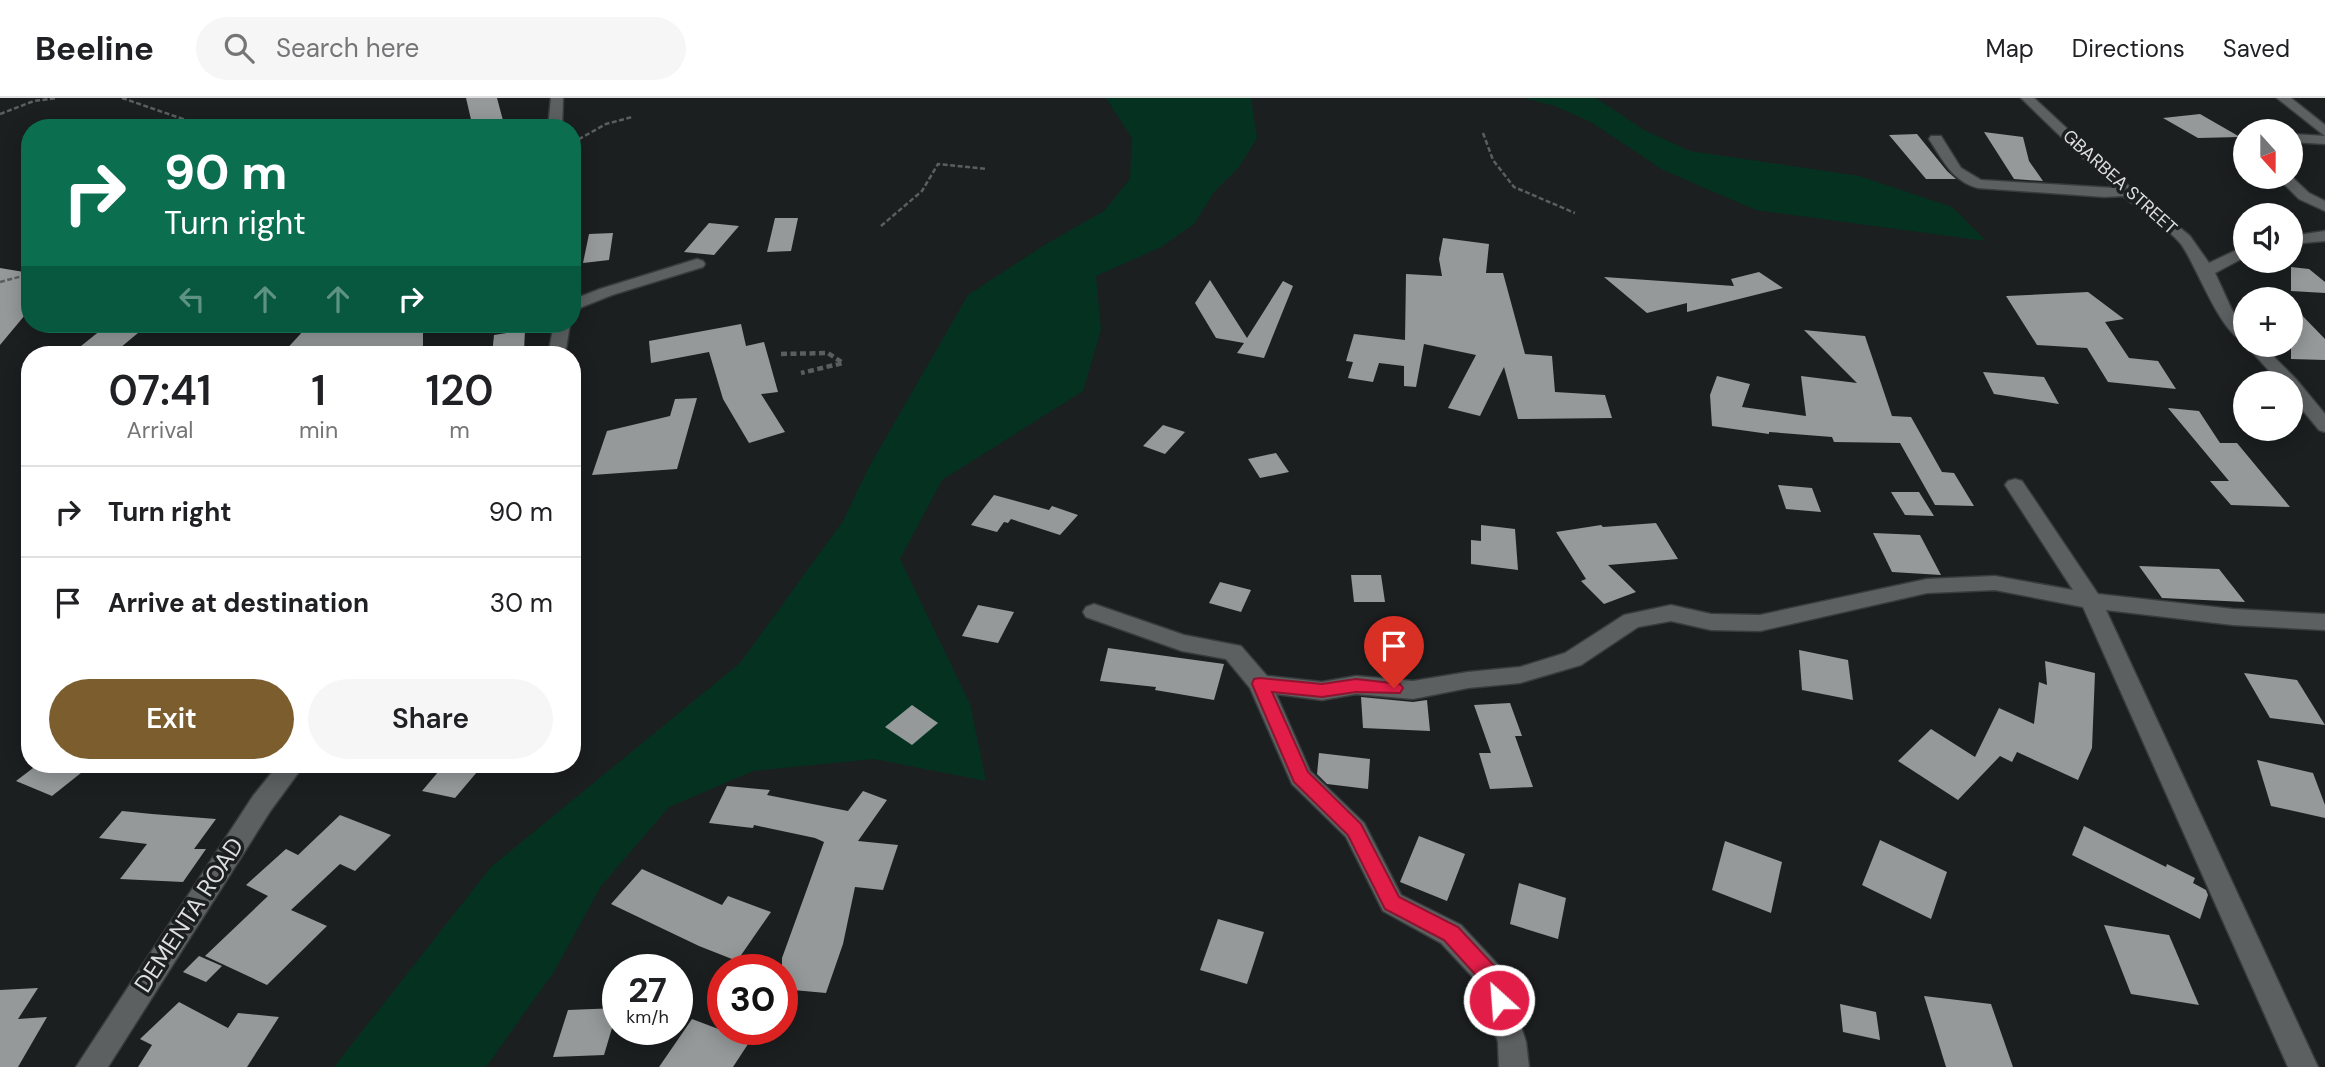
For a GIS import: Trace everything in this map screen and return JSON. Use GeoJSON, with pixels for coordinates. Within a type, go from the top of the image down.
{"type":"FeatureCollection","features":[{"type":"Feature","properties":{"kind":"street"},"geometry":{"type":"LineString","coordinates":[[556,119],[557,98]]}},
{"type":"Feature","properties":{"kind":"street","name":"GBARBEA STREET"},"geometry":{"type":"LineString","coordinates":[[2027,98],[2126,191],[2185,239],[2206,271],[2224,311],[2233,322]]}},
{"type":"Feature","properties":{"kind":"street"},"geometry":{"type":"LineString","coordinates":[[2283,98],[2325,132]]}},
{"type":"Feature","properties":{"kind":"street"},"geometry":{"type":"LineString","coordinates":[[1936,139],[1956,170],[1966,180],[1978,184],[2105,193],[2126,191]]}},
{"type":"Feature","properties":{"kind":"street"},"geometry":{"type":"LineString","coordinates":[[2303,139],[2325,140]]}},
{"type":"Feature","properties":{"kind":"street"},"geometry":{"type":"LineString","coordinates":[[2297,189],[2325,207]]}},
{"type":"Feature","properties":{"kind":"street"},"geometry":{"type":"LineString","coordinates":[[2303,239],[2325,236]]}},
{"type":"Feature","properties":{"kind":"street"},"geometry":{"type":"LineString","coordinates":[[2206,271],[2233,257]]}},
{"type":"Feature","properties":{"kind":"street"},"geometry":{"type":"LineString","coordinates":[[581,302],[697,264]]}},
{"type":"Feature","properties":{"kind":"street"},"geometry":{"type":"LineString","coordinates":[[2264,357],[2278,371]]}},
{"type":"Feature","properties":{"kind":"street"},"geometry":{"type":"LineString","coordinates":[[2303,400],[2325,426]]}},
{"type":"Feature","properties":{"kind":"street"},"geometry":{"type":"LineString","coordinates":[[2015,485],[2091,601],[2303,1067]]}},
{"type":"Feature","properties":{"kind":"street"},"geometry":{"type":"LineString","coordinates":[[1260,684],[1322,691],[1356,685],[1413,690],[1468,680],[1520,675],[1573,659],[1632,620],[1671,613],[1710,622],[1760,623],[1927,586],[1996,583],[2091,601],[2233,618],[2325,622]]}},
{"type":"Feature","properties":{"kind":"street"},"geometry":{"type":"LineString","coordinates":[[1094,612],[1182,643],[1233,652],[1260,684],[1301,777],[1354,830],[1392,903],[1451,934],[1493,979],[1512,1042],[1514,1067]]}},
{"type":"Feature","properties":{"kind":"street","name":"DEMENTA ROAD"},"geometry":{"type":"LineString","coordinates":[[91,1067],[262,803],[286,773]]}},
{"type":"Feature","properties":{"kind":"path"},"geometry":{"type":"LineString","coordinates":[[0,114],[34,102],[57,98]]}},
{"type":"Feature","properties":{"kind":"path"},"geometry":{"type":"LineString","coordinates":[[122,98],[183,119]]}},
{"type":"Feature","properties":{"kind":"path"},"geometry":{"type":"LineString","coordinates":[[581,137],[613,120],[632,117]]}},
{"type":"Feature","properties":{"kind":"path"},"geometry":{"type":"LineString","coordinates":[[1483,133],[1493,160],[1514,187],[1575,213]]}},
{"type":"Feature","properties":{"kind":"path"},"geometry":{"type":"LineString","coordinates":[[881,226],[922,191],[938,163],[987,169]]}},
{"type":"Feature","properties":{"kind":"path"},"geometry":{"type":"LineString","coordinates":[[0,282],[21,276]]}},
{"type":"Feature","properties":{"kind":"path"},"geometry":{"type":"LineString","coordinates":[[781,354],[828,353],[843,363],[801,373]]}},
{"type":"Feature","properties":{"kind":"green space"},"geometry":{"type":"Polygon","coordinates":[[[1106,98],[1251,98],[1257,138],[1239,167],[1214,192],[1194,224],[1161,247],[1096,276],[1101,330],[1083,391],[942,480],[900,559],[970,704],[986,781],[874,759],[753,771],[669,807],[601,886],[555,970],[486,1067],[334,1067],[491,867],[740,663],[843,521],[869,467],[968,295],[1046,244],[1104,211],[1130,179],[1132,138],[1106,98]]]}},
{"type":"Feature","properties":{"kind":"green space"},"geometry":{"type":"Polygon","coordinates":[[[1524,98],[1596,98],[1644,130],[1690,151],[1859,176],[1952,207],[1986,241],[1756,210],[1663,170],[1591,122],[1555,106],[1524,98]]]}},
{"type":"Feature","properties":{"kind":"building"},"geometry":{"type":"Polygon","coordinates":[[[466,98],[497,98],[503,119],[471,119],[466,98]]]}},
{"type":"Feature","properties":{"kind":"building"},"geometry":{"type":"Polygon","coordinates":[[[2200,114],[2233,133],[2233,137],[2198,138],[2163,118],[2200,114]]]}},
{"type":"Feature","properties":{"kind":"building"},"geometry":{"type":"Polygon","coordinates":[[[1984,132],[2023,137],[2029,161],[2043,181],[2014,179],[1984,132]]]}},
{"type":"Feature","properties":{"kind":"building"},"geometry":{"type":"Polygon","coordinates":[[[1917,134],[1956,179],[1926,179],[1889,135],[1917,134]]]}},
{"type":"Feature","properties":{"kind":"building"},"geometry":{"type":"Polygon","coordinates":[[[775,218],[798,218],[791,251],[767,252],[775,218]]]}},
{"type":"Feature","properties":{"kind":"building"},"geometry":{"type":"Polygon","coordinates":[[[709,223],[739,226],[714,255],[684,252],[709,223]]]}},
{"type":"Feature","properties":{"kind":"building"},"geometry":{"type":"Polygon","coordinates":[[[613,233],[609,260],[583,263],[589,234],[613,233]]]}},
{"type":"Feature","properties":{"kind":"building"},"geometry":{"type":"Polygon","coordinates":[[[1443,238],[1489,244],[1486,273],[1503,273],[1525,354],[1552,356],[1555,392],[1605,395],[1612,418],[1518,419],[1504,367],[1480,416],[1448,408],[1476,355],[1424,344],[1416,387],[1404,386],[1404,366],[1379,363],[1373,382],[1348,378],[1353,362],[1346,361],[1354,334],[1405,340],[1406,274],[1442,276],[1439,259],[1443,238]]]}},
{"type":"Feature","properties":{"kind":"building"},"geometry":{"type":"Polygon","coordinates":[[[0,268],[21,272],[21,320],[0,345],[0,268]]]}},
{"type":"Feature","properties":{"kind":"building"},"geometry":{"type":"Polygon","coordinates":[[[2303,268],[2309,269],[2325,282],[2325,293],[2303,292],[2303,287],[2291,287],[2291,273],[2303,273],[2303,268]]]}},
{"type":"Feature","properties":{"kind":"building"},"geometry":{"type":"Polygon","coordinates":[[[1759,272],[1783,288],[1687,312],[1687,303],[1647,313],[1604,277],[1734,286],[1731,279],[1759,272]]]}},
{"type":"Feature","properties":{"kind":"building"},"geometry":{"type":"Polygon","coordinates":[[[1210,280],[1247,338],[1283,281],[1293,286],[1264,358],[1237,353],[1244,343],[1216,338],[1195,303],[1210,280]]]}},
{"type":"Feature","properties":{"kind":"building"},"geometry":{"type":"Polygon","coordinates":[[[2088,292],[2124,319],[2105,322],[2129,358],[2158,361],[2176,389],[2108,382],[2087,348],[2037,345],[2006,296],[2088,292]]]}},
{"type":"Feature","properties":{"kind":"building"},"geometry":{"type":"Polygon","coordinates":[[[2303,316],[2325,339],[2325,360],[2291,359],[2303,357],[2303,316]]]}},
{"type":"Feature","properties":{"kind":"building"},"geometry":{"type":"Polygon","coordinates":[[[741,324],[746,346],[764,342],[778,392],[761,394],[785,432],[749,443],[723,399],[709,352],[651,363],[649,341],[741,324]]]}},
{"type":"Feature","properties":{"kind":"building"},"geometry":{"type":"Polygon","coordinates":[[[1804,330],[1865,336],[1892,416],[1911,417],[1942,472],[1954,473],[1974,506],[1935,505],[1900,443],[1834,442],[1832,437],[1769,434],[1712,426],[1710,395],[1717,376],[1750,384],[1742,407],[1806,416],[1801,376],[1857,383],[1804,330]]]}},
{"type":"Feature","properties":{"kind":"building"},"geometry":{"type":"Polygon","coordinates":[[[97,333],[138,333],[122,346],[81,346],[97,333]]]}},
{"type":"Feature","properties":{"kind":"building"},"geometry":{"type":"Polygon","coordinates":[[[301,333],[423,333],[423,346],[289,346],[301,333]]]}},
{"type":"Feature","properties":{"kind":"building"},"geometry":{"type":"Polygon","coordinates":[[[525,333],[524,346],[493,346],[494,335],[525,333]]]}},
{"type":"Feature","properties":{"kind":"building"},"geometry":{"type":"Polygon","coordinates":[[[1983,372],[2044,377],[2059,404],[1994,394],[1983,372]]]}},
{"type":"Feature","properties":{"kind":"building"},"geometry":{"type":"Polygon","coordinates":[[[697,398],[677,469],[592,475],[607,431],[670,416],[675,399],[697,398]]]}},
{"type":"Feature","properties":{"kind":"building"},"geometry":{"type":"Polygon","coordinates":[[[2168,408],[2199,411],[2220,443],[2237,443],[2290,507],[2231,505],[2210,481],[2229,481],[2168,408]]]}},
{"type":"Feature","properties":{"kind":"building"},"geometry":{"type":"Polygon","coordinates":[[[1163,425],[1185,432],[1165,454],[1143,446],[1163,425]]]}},
{"type":"Feature","properties":{"kind":"building"},"geometry":{"type":"Polygon","coordinates":[[[1276,453],[1289,472],[1260,478],[1248,459],[1276,453]]]}},
{"type":"Feature","properties":{"kind":"building"},"geometry":{"type":"Polygon","coordinates":[[[1778,485],[1812,488],[1821,512],[1786,509],[1778,485]]]}},
{"type":"Feature","properties":{"kind":"building"},"geometry":{"type":"Polygon","coordinates":[[[1891,492],[1919,492],[1934,516],[1905,515],[1891,492]]]}},
{"type":"Feature","properties":{"kind":"building"},"geometry":{"type":"Polygon","coordinates":[[[994,495],[1049,510],[1052,506],[1078,515],[1060,535],[1011,519],[1008,523],[1004,522],[997,532],[971,525],[994,495]]]}},
{"type":"Feature","properties":{"kind":"building"},"geometry":{"type":"Polygon","coordinates":[[[1656,523],[1678,559],[1608,565],[1636,592],[1604,604],[1581,581],[1586,579],[1556,532],[1601,525],[1656,523]]]}},
{"type":"Feature","properties":{"kind":"building"},"geometry":{"type":"Polygon","coordinates":[[[1481,525],[1515,529],[1518,570],[1471,564],[1471,540],[1481,541],[1481,525]]]}},
{"type":"Feature","properties":{"kind":"building"},"geometry":{"type":"Polygon","coordinates":[[[1873,533],[1920,535],[1941,575],[1892,572],[1873,533]]]}},
{"type":"Feature","properties":{"kind":"building"},"geometry":{"type":"Polygon","coordinates":[[[2139,566],[2219,569],[2245,602],[2162,598],[2139,566]]]}},
{"type":"Feature","properties":{"kind":"building"},"geometry":{"type":"Polygon","coordinates":[[[1351,575],[1381,575],[1385,602],[1354,602],[1351,575]]]}},
{"type":"Feature","properties":{"kind":"building"},"geometry":{"type":"Polygon","coordinates":[[[1220,582],[1251,590],[1241,612],[1209,603],[1220,582]]]}},
{"type":"Feature","properties":{"kind":"building"},"geometry":{"type":"Polygon","coordinates":[[[978,605],[1014,612],[998,643],[962,636],[978,605]]]}},
{"type":"Feature","properties":{"kind":"building"},"geometry":{"type":"Polygon","coordinates":[[[1108,648],[1224,664],[1214,700],[1155,690],[1156,687],[1100,681],[1108,648]]]}},
{"type":"Feature","properties":{"kind":"building"},"geometry":{"type":"Polygon","coordinates":[[[1799,650],[1848,660],[1853,700],[1802,690],[1799,650]]]}},
{"type":"Feature","properties":{"kind":"building"},"geometry":{"type":"Polygon","coordinates":[[[2045,661],[2095,673],[2092,748],[2078,780],[2017,752],[2012,762],[2000,756],[1958,800],[1898,761],[1931,729],[1975,757],[1999,708],[2034,724],[2039,682],[2047,685],[2045,661]]]}},
{"type":"Feature","properties":{"kind":"building"},"geometry":{"type":"Polygon","coordinates":[[[2244,673],[2297,680],[2325,725],[2270,718],[2244,673]]]}},
{"type":"Feature","properties":{"kind":"building"},"geometry":{"type":"Polygon","coordinates":[[[1361,697],[1413,702],[1427,700],[1430,731],[1363,728],[1361,697]]]}},
{"type":"Feature","properties":{"kind":"building"},"geometry":{"type":"Polygon","coordinates":[[[1510,703],[1522,736],[1515,736],[1533,787],[1490,789],[1479,753],[1491,753],[1474,705],[1510,703]]]}},
{"type":"Feature","properties":{"kind":"building"},"geometry":{"type":"Polygon","coordinates":[[[912,705],[938,723],[912,745],[885,727],[912,705]]]}},
{"type":"Feature","properties":{"kind":"building"},"geometry":{"type":"Polygon","coordinates":[[[1319,753],[1370,759],[1368,789],[1327,784],[1317,774],[1319,753]]]}},
{"type":"Feature","properties":{"kind":"building"},"geometry":{"type":"Polygon","coordinates":[[[2257,760],[2313,773],[2325,805],[2325,818],[2271,806],[2257,760]]]}},
{"type":"Feature","properties":{"kind":"building"},"geometry":{"type":"Polygon","coordinates":[[[26,773],[81,773],[52,796],[16,781],[26,773]]]}},
{"type":"Feature","properties":{"kind":"building"},"geometry":{"type":"Polygon","coordinates":[[[437,773],[476,773],[455,798],[422,791],[437,773]]]}},
{"type":"Feature","properties":{"kind":"building"},"geometry":{"type":"Polygon","coordinates":[[[727,786],[770,790],[767,795],[848,811],[863,791],[887,800],[858,841],[898,845],[883,890],[855,887],[843,944],[826,993],[798,990],[798,954],[783,954],[824,842],[754,825],[753,828],[709,823],[727,786]]]}},
{"type":"Feature","properties":{"kind":"building"},"geometry":{"type":"Polygon","coordinates":[[[122,811],[216,819],[194,849],[206,849],[183,882],[120,879],[147,844],[99,838],[122,811]]]}},
{"type":"Feature","properties":{"kind":"building"},"geometry":{"type":"Polygon","coordinates":[[[340,815],[391,835],[355,871],[340,864],[291,910],[327,926],[267,985],[205,956],[268,896],[246,885],[286,849],[298,855],[340,815]]]}},
{"type":"Feature","properties":{"kind":"building"},"geometry":{"type":"Polygon","coordinates":[[[2084,826],[2166,867],[2167,864],[2195,878],[2193,883],[2206,890],[2208,895],[2200,919],[2072,855],[2084,826]]]}},
{"type":"Feature","properties":{"kind":"building"},"geometry":{"type":"Polygon","coordinates":[[[1419,836],[1465,854],[1447,901],[1400,882],[1419,836]]]}},
{"type":"Feature","properties":{"kind":"building"},"geometry":{"type":"Polygon","coordinates":[[[1880,840],[1947,872],[1931,919],[1862,885],[1880,840]]]}},
{"type":"Feature","properties":{"kind":"building"},"geometry":{"type":"Polygon","coordinates":[[[1725,841],[1782,862],[1771,913],[1712,890],[1725,841]]]}},
{"type":"Feature","properties":{"kind":"building"},"geometry":{"type":"Polygon","coordinates":[[[642,869],[722,905],[728,896],[771,912],[742,954],[719,954],[611,904],[642,869]]]}},
{"type":"Feature","properties":{"kind":"building"},"geometry":{"type":"Polygon","coordinates":[[[1519,883],[1566,898],[1558,939],[1510,924],[1519,883]]]}},
{"type":"Feature","properties":{"kind":"building"},"geometry":{"type":"Polygon","coordinates":[[[1218,919],[1264,932],[1247,984],[1200,970],[1218,919]]]}},
{"type":"Feature","properties":{"kind":"building"},"geometry":{"type":"Polygon","coordinates":[[[2104,925],[2169,935],[2199,1005],[2131,994],[2104,925]]]}},
{"type":"Feature","properties":{"kind":"building"},"geometry":{"type":"Polygon","coordinates":[[[199,956],[222,966],[206,982],[183,972],[199,956]]]}},
{"type":"Feature","properties":{"kind":"building"},"geometry":{"type":"Polygon","coordinates":[[[38,988],[18,1019],[47,1017],[18,1067],[0,1067],[0,990],[38,988]]]}},
{"type":"Feature","properties":{"kind":"building"},"geometry":{"type":"Polygon","coordinates":[[[1924,996],[1991,1004],[2013,1067],[1946,1067],[1924,996]]]}},
{"type":"Feature","properties":{"kind":"building"},"geometry":{"type":"Polygon","coordinates":[[[179,1002],[228,1028],[238,1013],[279,1017],[247,1067],[138,1067],[152,1045],[140,1039],[179,1002]]]}},
{"type":"Feature","properties":{"kind":"building"},"geometry":{"type":"Polygon","coordinates":[[[1840,1004],[1876,1012],[1880,1040],[1843,1032],[1840,1004]]]}},
{"type":"Feature","properties":{"kind":"building"},"geometry":{"type":"Polygon","coordinates":[[[602,1009],[602,1045],[607,1045],[604,1055],[553,1057],[568,1010],[602,1009]]]}},
{"type":"Feature","properties":{"kind":"building"},"geometry":{"type":"Polygon","coordinates":[[[693,1019],[707,1025],[707,1045],[747,1045],[733,1067],[659,1067],[674,1045],[693,1045],[693,1019]]]}},
{"type":"Feature","properties":{"kind":"route"},"geometry":{"type":"LineString","coordinates":[[1394,688],[1356,685],[1322,691],[1260,684],[1301,777],[1354,830],[1392,903],[1451,934],[1493,979],[1499,1000]]}}]}
